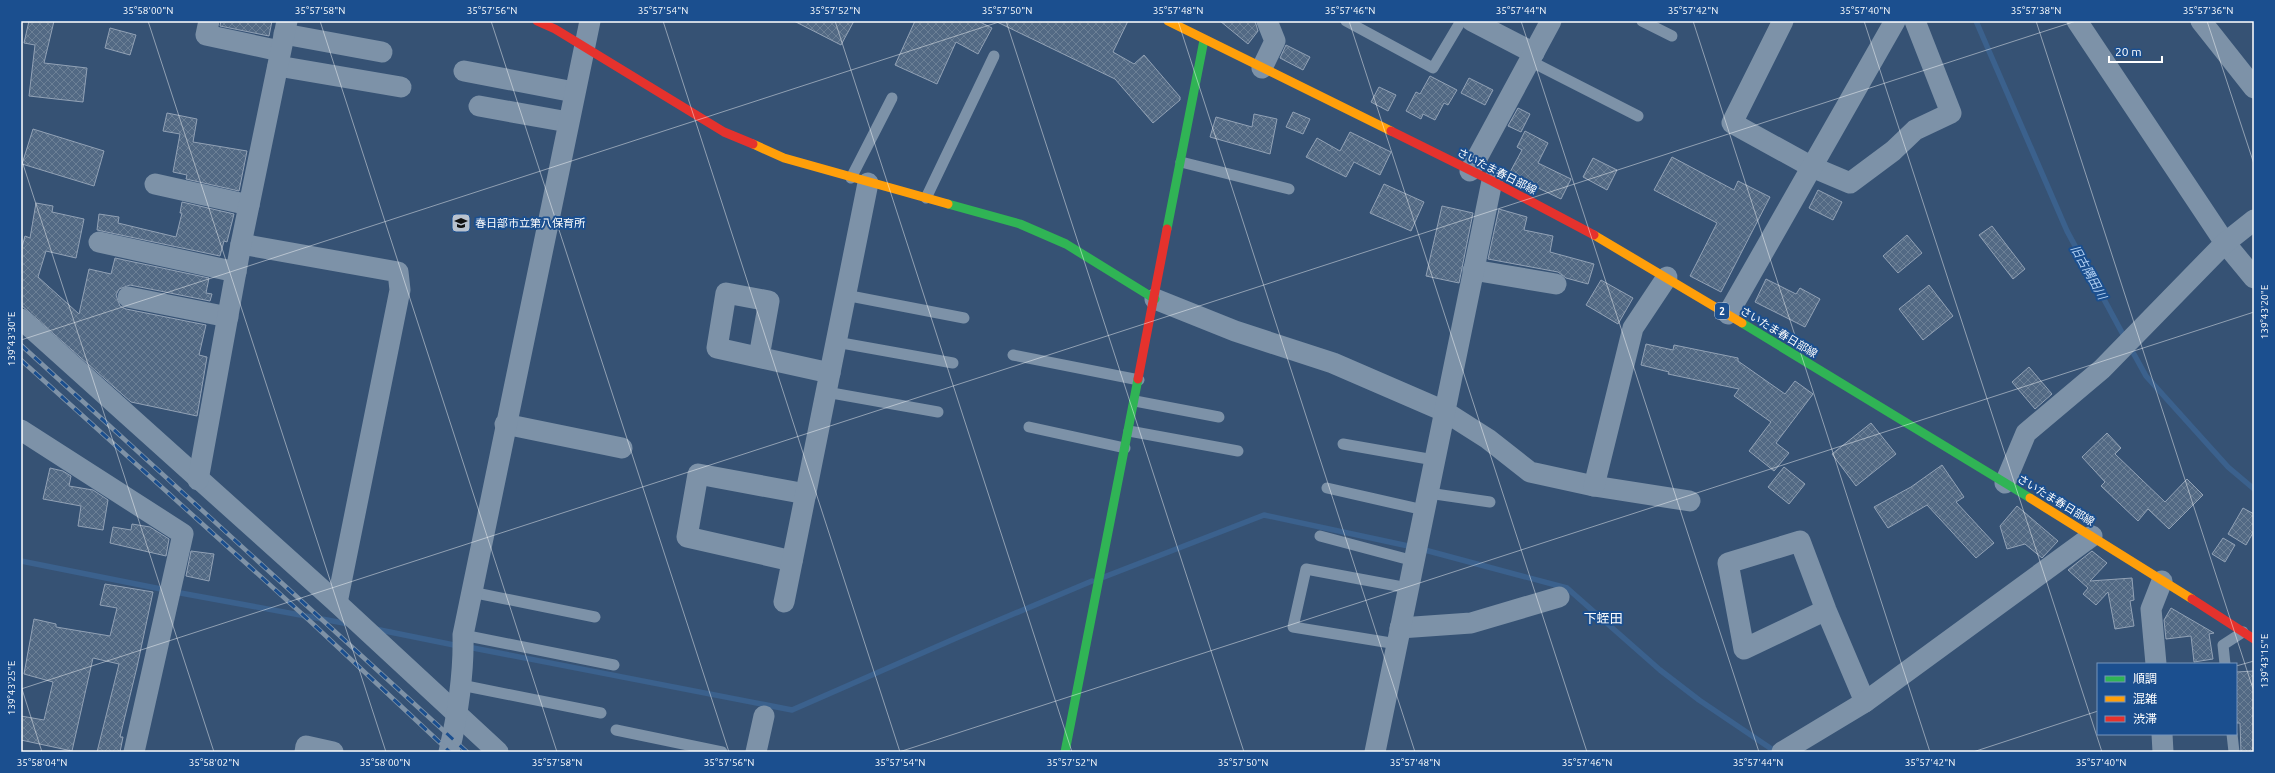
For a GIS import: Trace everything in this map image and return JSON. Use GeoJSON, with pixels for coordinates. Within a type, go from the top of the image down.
{"type":"FeatureCollection","features":[{"type":"Feature","properties":{"kind":"street"},"geometry":{"type":"LineString","coordinates":[[209,21],[206,35],[382,52]]}},
{"type":"Feature","properties":{"kind":"street"},"geometry":{"type":"LineString","coordinates":[[537,21],[555,29],[724,132],[759,148],[784,158],[1020,224],[1066,244],[1155,299],[1235,331],[1333,363],[1444,411],[1488,439],[1530,472],[1594,486],[1690,501]]}},
{"type":"Feature","properties":{"kind":"street"},"geometry":{"type":"LineString","coordinates":[[449,752],[457,715],[464,662],[463,634],[471,592],[590,21]]}},
{"type":"Feature","properties":{"kind":"street","name":"さいたま春日部線"},"geometry":{"type":"LineString","coordinates":[[1168,21],[1492,181],[1620,249],[2092,536],[2254,639]]}},
{"type":"Feature","properties":{"kind":"street"},"geometry":{"type":"LineString","coordinates":[[1262,68],[1275,41],[1267,21]]}},
{"type":"Feature","properties":{"kind":"street"},"geometry":{"type":"LineString","coordinates":[[1472,21],[1532,56]]}},
{"type":"Feature","properties":{"kind":"street"},"geometry":{"type":"LineString","coordinates":[[1470,171],[1551,21]]}},
{"type":"Feature","properties":{"kind":"street"},"geometry":{"type":"LineString","coordinates":[[1783,21],[1732,123],[1812,167],[1850,183],[1893,151],[1915,130],[1951,113],[1915,21]]}},
{"type":"Feature","properties":{"kind":"street"},"geometry":{"type":"LineString","coordinates":[[1728,314],[1895,21]]}},
{"type":"Feature","properties":{"kind":"street"},"geometry":{"type":"LineString","coordinates":[[2077,21],[2225,244],[2254,278]]}},
{"type":"Feature","properties":{"kind":"street"},"geometry":{"type":"LineString","coordinates":[[2201,21],[2254,88]]}},
{"type":"Feature","properties":{"kind":"street"},"geometry":{"type":"LineString","coordinates":[[1065,752],[1155,299],[1204,40]]}},
{"type":"Feature","properties":{"kind":"street"},"geometry":{"type":"LineString","coordinates":[[282,43],[401,87]]}},
{"type":"Feature","properties":{"kind":"street"},"geometry":{"type":"LineString","coordinates":[[198,480],[241,244],[282,43]]}},
{"type":"Feature","properties":{"kind":"street"},"geometry":{"type":"LineString","coordinates":[[464,71],[574,92]]}},
{"type":"Feature","properties":{"kind":"street"},"geometry":{"type":"LineString","coordinates":[[479,106],[568,122]]}},
{"type":"Feature","properties":{"kind":"street"},"geometry":{"type":"LineString","coordinates":[[784,602],[845,295],[860,180]]}},
{"type":"Feature","properties":{"kind":"street"},"geometry":{"type":"LineString","coordinates":[[1374,752],[1492,181]]}},
{"type":"Feature","properties":{"kind":"street"},"geometry":{"type":"LineString","coordinates":[[155,184],[249,205]]}},
{"type":"Feature","properties":{"kind":"street"},"geometry":{"type":"LineString","coordinates":[[2005,483],[2026,433],[2102,369],[2225,244],[2254,220]]}},
{"type":"Feature","properties":{"kind":"street"},"geometry":{"type":"LineString","coordinates":[[99,242],[236,272]]}},
{"type":"Feature","properties":{"kind":"street"},"geometry":{"type":"LineString","coordinates":[[241,244],[398,272],[400,290],[337,603]]}},
{"type":"Feature","properties":{"kind":"street"},"geometry":{"type":"LineString","coordinates":[[1474,270],[1556,284]]}},
{"type":"Feature","properties":{"kind":"street"},"geometry":{"type":"LineString","coordinates":[[1594,486],[1633,328],[1667,277]]}},
{"type":"Feature","properties":{"kind":"street"},"geometry":{"type":"LineString","coordinates":[[128,297],[228,317]]}},
{"type":"Feature","properties":{"kind":"street"},"geometry":{"type":"LineString","coordinates":[[21,319],[198,480],[337,603],[498,752]]}},
{"type":"Feature","properties":{"kind":"street"},"geometry":{"type":"LineString","coordinates":[[759,357],[828,382]]}},
{"type":"Feature","properties":{"kind":"street"},"geometry":{"type":"LineString","coordinates":[[505,424],[622,448]]}},
{"type":"Feature","properties":{"kind":"street"},"geometry":{"type":"LineString","coordinates":[[21,430],[183,534],[134,752]]}},
{"type":"Feature","properties":{"kind":"street"},"geometry":{"type":"LineString","coordinates":[[792,561],[687,537],[698,474],[806,494]]}},
{"type":"Feature","properties":{"kind":"street"},"geometry":{"type":"LineString","coordinates":[[1782,752],[1866,702],[2092,536]]}},
{"type":"Feature","properties":{"kind":"street"},"geometry":{"type":"LineString","coordinates":[[1826,610],[1744,649],[1728,563],[1800,541],[1826,610],[1866,702]]}},
{"type":"Feature","properties":{"kind":"street"},"geometry":{"type":"LineString","coordinates":[[2156,663],[2151,609],[2162,581]]}},
{"type":"Feature","properties":{"kind":"street"},"geometry":{"type":"LineString","coordinates":[[1398,636],[1471,623],[1559,597]]}},
{"type":"Feature","properties":{"kind":"street"},"geometry":{"type":"LineString","coordinates":[[756,752],[764,716]]}},
{"type":"Feature","properties":{"kind":"street"},"geometry":{"type":"LineString","coordinates":[[2162,735],[2163,752]]}},
{"type":"Feature","properties":{"kind":"street"},"geometry":{"type":"LineString","coordinates":[[305,752],[306,746],[333,752]]}},
{"type":"Feature","properties":{"kind":"lane"},"geometry":{"type":"LineString","coordinates":[[1346,21],[1433,68],[1461,21]]}},
{"type":"Feature","properties":{"kind":"lane"},"geometry":{"type":"LineString","coordinates":[[1642,21],[1672,36]]}},
{"type":"Feature","properties":{"kind":"lane"},"geometry":{"type":"LineString","coordinates":[[926,198],[994,56]]}},
{"type":"Feature","properties":{"kind":"lane"},"geometry":{"type":"LineString","coordinates":[[1532,56],[1638,116]]}},
{"type":"Feature","properties":{"kind":"lane"},"geometry":{"type":"LineString","coordinates":[[860,180],[892,98]]}},
{"type":"Feature","properties":{"kind":"lane"},"geometry":{"type":"LineString","coordinates":[[1181,162],[1289,189]]}},
{"type":"Feature","properties":{"kind":"lane"},"geometry":{"type":"LineString","coordinates":[[845,295],[964,318]]}},
{"type":"Feature","properties":{"kind":"lane"},"geometry":{"type":"LineString","coordinates":[[836,342],[953,363]]}},
{"type":"Feature","properties":{"kind":"lane"},"geometry":{"type":"LineString","coordinates":[[1013,355],[1139,380]]}},
{"type":"Feature","properties":{"kind":"lane"},"geometry":{"type":"LineString","coordinates":[[828,382],[938,412]]}},
{"type":"Feature","properties":{"kind":"lane"},"geometry":{"type":"LineString","coordinates":[[1135,401],[1219,417]]}},
{"type":"Feature","properties":{"kind":"lane"},"geometry":{"type":"LineString","coordinates":[[1029,427],[1125,448]]}},
{"type":"Feature","properties":{"kind":"lane"},"geometry":{"type":"LineString","coordinates":[[1129,431],[1238,452]]}},
{"type":"Feature","properties":{"kind":"lane"},"geometry":{"type":"LineString","coordinates":[[1343,444],[1434,460]]}},
{"type":"Feature","properties":{"kind":"lane"},"geometry":{"type":"LineString","coordinates":[[1327,488],[1426,501],[1490,502]]}},
{"type":"Feature","properties":{"kind":"lane"},"geometry":{"type":"LineString","coordinates":[[1320,536],[1414,561]]}},
{"type":"Feature","properties":{"kind":"lane"},"geometry":{"type":"LineString","coordinates":[[1398,636],[1293,627],[1306,569],[1408,588]]}},
{"type":"Feature","properties":{"kind":"lane"},"geometry":{"type":"LineString","coordinates":[[471,592],[595,617]]}},
{"type":"Feature","properties":{"kind":"lane"},"geometry":{"type":"LineString","coordinates":[[2224,663],[2222,645],[2243,632]]}},
{"type":"Feature","properties":{"kind":"lane"},"geometry":{"type":"LineString","coordinates":[[463,634],[614,665]]}},
{"type":"Feature","properties":{"kind":"lane"},"geometry":{"type":"LineString","coordinates":[[461,685],[601,713]]}},
{"type":"Feature","properties":{"kind":"lane"},"geometry":{"type":"LineString","coordinates":[[616,730],[722,752]]}},
{"type":"Feature","properties":{"kind":"lane"},"geometry":{"type":"LineString","coordinates":[[2232,735],[2234,752]]}},
{"type":"Feature","properties":{"kind":"building"},"geometry":{"type":"Polygon","coordinates":[[[29,21],[54,21],[44,63],[87,68],[83,102],[29,96],[35,45],[24,43],[29,21]]]}},
{"type":"Feature","properties":{"kind":"building"},"geometry":{"type":"Polygon","coordinates":[[[221,21],[272,21],[269,36],[220,26],[221,21]]]}},
{"type":"Feature","properties":{"kind":"building"},"geometry":{"type":"Polygon","coordinates":[[[794,21],[854,21],[841,45],[794,21]]]}},
{"type":"Feature","properties":{"kind":"building"},"geometry":{"type":"Polygon","coordinates":[[[915,21],[978,21],[992,28],[978,54],[956,42],[937,84],[895,65],[915,21]]]}},
{"type":"Feature","properties":{"kind":"building"},"geometry":{"type":"Polygon","coordinates":[[[995,21],[1128,21],[1113,52],[1134,64],[1144,55],[1180,97],[1180,100],[1153,123],[1115,79],[995,21]]]}},
{"type":"Feature","properties":{"kind":"building"},"geometry":{"type":"Polygon","coordinates":[[[1220,21],[1255,21],[1258,31],[1248,44],[1220,21]]]}},
{"type":"Feature","properties":{"kind":"building"},"geometry":{"type":"Polygon","coordinates":[[[110,28],[136,35],[130,55],[105,48],[110,28]]]}},
{"type":"Feature","properties":{"kind":"building"},"geometry":{"type":"Polygon","coordinates":[[[1286,45],[1310,57],[1303,70],[1280,58],[1286,45]]]}},
{"type":"Feature","properties":{"kind":"building"},"geometry":{"type":"Polygon","coordinates":[[[1430,76],[1457,90],[1448,105],[1444,103],[1435,120],[1423,114],[1421,119],[1406,111],[1416,92],[1420,94],[1430,76]]]}},
{"type":"Feature","properties":{"kind":"building"},"geometry":{"type":"Polygon","coordinates":[[[1469,78],[1493,90],[1485,105],[1461,93],[1469,78]]]}},
{"type":"Feature","properties":{"kind":"building"},"geometry":{"type":"Polygon","coordinates":[[[1379,87],[1396,95],[1388,111],[1371,102],[1379,87]]]}},
{"type":"Feature","properties":{"kind":"building"},"geometry":{"type":"Polygon","coordinates":[[[1518,108],[1530,114],[1521,132],[1508,126],[1518,108]]]}},
{"type":"Feature","properties":{"kind":"building"},"geometry":{"type":"Polygon","coordinates":[[[1293,112],[1310,119],[1303,134],[1286,127],[1293,112]]]}},
{"type":"Feature","properties":{"kind":"building"},"geometry":{"type":"Polygon","coordinates":[[[167,113],[197,119],[193,142],[247,151],[239,191],[186,179],[187,175],[173,172],[180,134],[163,131],[167,113]]]}},
{"type":"Feature","properties":{"kind":"building"},"geometry":{"type":"Polygon","coordinates":[[[1254,114],[1277,119],[1270,154],[1210,137],[1216,117],[1252,127],[1254,114]]]}},
{"type":"Feature","properties":{"kind":"building"},"geometry":{"type":"Polygon","coordinates":[[[33,129],[104,151],[94,186],[22,164],[33,129]]]}},
{"type":"Feature","properties":{"kind":"building"},"geometry":{"type":"Polygon","coordinates":[[[1525,131],[1548,143],[1538,163],[1571,179],[1561,199],[1509,174],[1522,150],[1517,147],[1525,131]]]}},
{"type":"Feature","properties":{"kind":"building"},"geometry":{"type":"Polygon","coordinates":[[[1350,132],[1391,152],[1380,175],[1354,162],[1346,177],[1306,157],[1317,138],[1340,151],[1350,132]]]}},
{"type":"Feature","properties":{"kind":"building"},"geometry":{"type":"Polygon","coordinates":[[[1672,157],[1734,190],[1738,181],[1770,197],[1721,292],[1690,276],[1717,223],[1654,190],[1672,157]]]}},
{"type":"Feature","properties":{"kind":"building"},"geometry":{"type":"Polygon","coordinates":[[[1593,158],[1617,170],[1607,190],[1583,177],[1593,158]]]}},
{"type":"Feature","properties":{"kind":"building"},"geometry":{"type":"Polygon","coordinates":[[[1384,184],[1424,202],[1411,231],[1370,213],[1384,184]]]}},
{"type":"Feature","properties":{"kind":"building"},"geometry":{"type":"Polygon","coordinates":[[[1818,190],[1842,202],[1833,220],[1809,208],[1818,190]]]}},
{"type":"Feature","properties":{"kind":"building"},"geometry":{"type":"Polygon","coordinates":[[[182,202],[234,214],[227,242],[224,241],[220,256],[97,230],[99,214],[119,217],[118,223],[176,237],[182,213],[180,213],[182,202]]]}},
{"type":"Feature","properties":{"kind":"building"},"geometry":{"type":"Polygon","coordinates":[[[36,203],[53,206],[52,212],[84,219],[76,258],[46,251],[38,277],[79,314],[89,269],[111,274],[115,258],[209,278],[206,293],[212,294],[210,301],[130,285],[119,289],[116,295],[120,306],[126,309],[206,325],[199,355],[207,357],[197,416],[131,402],[21,305],[21,251],[25,236],[30,238],[36,203]]]}},
{"type":"Feature","properties":{"kind":"building"},"geometry":{"type":"Polygon","coordinates":[[[1442,206],[1473,213],[1459,283],[1426,276],[1442,206]]]}},
{"type":"Feature","properties":{"kind":"building"},"geometry":{"type":"Polygon","coordinates":[[[1499,209],[1527,217],[1524,230],[1553,236],[1550,252],[1594,264],[1588,284],[1566,278],[1558,272],[1488,259],[1499,209]]]}},
{"type":"Feature","properties":{"kind":"building"},"geometry":{"type":"Polygon","coordinates":[[[1992,226],[2025,269],[2013,279],[1979,235],[1992,226]]]}},
{"type":"Feature","properties":{"kind":"building"},"geometry":{"type":"Polygon","coordinates":[[[1907,235],[1922,253],[1898,273],[1883,256],[1907,235]]]}},
{"type":"Feature","properties":{"kind":"building"},"geometry":{"type":"Polygon","coordinates":[[[1766,279],[1796,294],[1800,288],[1820,299],[1805,327],[1755,302],[1766,279]]]}},
{"type":"Feature","properties":{"kind":"building"},"geometry":{"type":"Polygon","coordinates":[[[1601,280],[1633,298],[1618,324],[1586,305],[1601,280]]]}},
{"type":"Feature","properties":{"kind":"building"},"geometry":{"type":"Polygon","coordinates":[[[1929,285],[1953,316],[1923,340],[1899,309],[1929,285]]]}},
{"type":"Feature","properties":{"kind":"building"},"geometry":{"type":"Polygon","coordinates":[[[1646,344],[1673,350],[1674,345],[1738,358],[1738,361],[1785,394],[1795,381],[1813,394],[1776,443],[1789,453],[1774,471],[1749,451],[1771,422],[1734,396],[1739,389],[1668,374],[1669,372],[1641,365],[1646,344]]]}},
{"type":"Feature","properties":{"kind":"building"},"geometry":{"type":"Polygon","coordinates":[[[2029,367],[2052,394],[2035,409],[2012,382],[2029,367]]]}},
{"type":"Feature","properties":{"kind":"building"},"geometry":{"type":"Polygon","coordinates":[[[1871,423],[1896,454],[1856,486],[1832,454],[1871,423]]]}},
{"type":"Feature","properties":{"kind":"building"},"geometry":{"type":"Polygon","coordinates":[[[2107,433],[2121,448],[2115,454],[2165,502],[2187,479],[2203,495],[2169,529],[2148,509],[2138,521],[2101,486],[2105,482],[2082,457],[2107,433]]]}},
{"type":"Feature","properties":{"kind":"building"},"geometry":{"type":"Polygon","coordinates":[[[1942,465],[1964,497],[1956,502],[1994,543],[1976,558],[1927,505],[1888,528],[1874,507],[1911,487],[1942,465]]]}},
{"type":"Feature","properties":{"kind":"building"},"geometry":{"type":"Polygon","coordinates":[[[1784,467],[1805,484],[1789,504],[1768,487],[1784,467]]]}},
{"type":"Feature","properties":{"kind":"building"},"geometry":{"type":"Polygon","coordinates":[[[50,468],[63,471],[71,476],[69,486],[93,490],[108,500],[103,530],[78,526],[81,506],[43,499],[50,468]]]}},
{"type":"Feature","properties":{"kind":"building"},"geometry":{"type":"Polygon","coordinates":[[[2017,506],[2058,541],[2042,558],[2025,544],[2007,549],[2000,526],[2017,506]]]}},
{"type":"Feature","properties":{"kind":"building"},"geometry":{"type":"Polygon","coordinates":[[[2243,508],[2254,514],[2254,531],[2246,545],[2228,534],[2243,508]]]}},
{"type":"Feature","properties":{"kind":"building"},"geometry":{"type":"Polygon","coordinates":[[[132,524],[150,527],[169,539],[166,556],[110,543],[113,527],[131,530],[132,524]]]}},
{"type":"Feature","properties":{"kind":"building"},"geometry":{"type":"Polygon","coordinates":[[[2223,538],[2235,545],[2225,562],[2212,554],[2223,538]]]}},
{"type":"Feature","properties":{"kind":"building"},"geometry":{"type":"Polygon","coordinates":[[[191,551],[214,554],[209,581],[186,576],[191,551]]]}},
{"type":"Feature","properties":{"kind":"building"},"geometry":{"type":"Polygon","coordinates":[[[2092,551],[2107,563],[2090,581],[2132,578],[2134,600],[2130,601],[2134,626],[2115,629],[2108,592],[2096,605],[2083,594],[2088,588],[2068,570],[2092,551]]]}},
{"type":"Feature","properties":{"kind":"building"},"geometry":{"type":"Polygon","coordinates":[[[105,584],[153,592],[120,737],[123,737],[120,752],[97,752],[119,664],[93,658],[72,751],[21,740],[21,716],[44,720],[53,682],[24,674],[34,619],[56,624],[56,627],[110,636],[117,608],[100,605],[105,584]]]}},
{"type":"Feature","properties":{"kind":"building"},"geometry":{"type":"Polygon","coordinates":[[[2171,608],[2214,633],[2209,634],[2213,659],[2194,662],[2191,636],[2166,639],[2164,620],[2171,608]]]}},
{"type":"Feature","properties":{"kind":"building"},"geometry":{"type":"Polygon","coordinates":[[[2254,671],[2254,752],[2241,752],[2240,723],[2237,723],[2237,672],[2254,671]]]}},
{"type":"Feature","properties":{"kind":"waterway","name":"旧古隅田川"},"geometry":{"type":"LineString","coordinates":[[1976,21],[2067,231],[2126,340]]}},
{"type":"Feature","properties":{"kind":"waterway","name":"旧古隅田川"},"geometry":{"type":"LineString","coordinates":[[2130,347],[2146,376],[2228,467],[2254,489]]}},
{"type":"Feature","properties":{"kind":"waterway"},"geometry":{"type":"LineString","coordinates":[[1104,577],[1264,515],[1413,547]]}},
{"type":"Feature","properties":{"kind":"waterway"},"geometry":{"type":"LineString","coordinates":[[1421,549],[1567,588],[1660,670],[1699,700],[1776,752]]}},
{"type":"Feature","properties":{"kind":"waterway"},"geometry":{"type":"LineString","coordinates":[[21,561],[166,590]]}},
{"type":"Feature","properties":{"kind":"waterway"},"geometry":{"type":"LineString","coordinates":[[468,647],[792,710],[961,636],[1092,581]]}},
{"type":"Feature","properties":{"kind":"waterway"},"geometry":{"type":"LineString","coordinates":[[175,592],[349,624]]}},
{"type":"Feature","properties":{"kind":"waterway"},"geometry":{"type":"LineString","coordinates":[[375,629],[459,646]]}},
{"type":"Feature","properties":{"kind":"railway"},"geometry":{"type":"LineString","coordinates":[[21,345],[467,752]]}},
{"type":"Feature","properties":{"kind":"railway"},"geometry":{"type":"LineString","coordinates":[[21,360],[312,623],[450,752]]}},
{"type":"Feature","properties":{"kind":"traffic: fast"},"geometry":{"type":"LineString","coordinates":[[1167,229],[1204,40]]}},
{"type":"Feature","properties":{"kind":"traffic: fast"},"geometry":{"type":"LineString","coordinates":[[948,204],[1020,224],[1066,244],[1155,299]]}},
{"type":"Feature","properties":{"kind":"traffic: fast"},"geometry":{"type":"LineString","coordinates":[[1742,323],[2030,498]]}},
{"type":"Feature","properties":{"kind":"traffic: fast"},"geometry":{"type":"LineString","coordinates":[[1065,752],[1138,379]]}},
{"type":"Feature","properties":{"kind":"traffic: slow"},"geometry":{"type":"LineString","coordinates":[[1168,21],[1391,131]]}},
{"type":"Feature","properties":{"kind":"traffic: slow"},"geometry":{"type":"LineString","coordinates":[[753,144],[784,158],[948,204]]}},
{"type":"Feature","properties":{"kind":"traffic: slow"},"geometry":{"type":"LineString","coordinates":[[1594,235],[1742,323]]}},
{"type":"Feature","properties":{"kind":"traffic: slow"},"geometry":{"type":"LineString","coordinates":[[2030,498],[2192,599]]}},
{"type":"Feature","properties":{"kind":"traffic: jam"},"geometry":{"type":"LineString","coordinates":[[537,21],[555,29],[724,132],[753,144]]}},
{"type":"Feature","properties":{"kind":"traffic: jam"},"geometry":{"type":"LineString","coordinates":[[1391,131],[1492,181],[1594,235]]}},
{"type":"Feature","properties":{"kind":"traffic: jam"},"geometry":{"type":"LineString","coordinates":[[1138,379],[1167,229]]}},
{"type":"Feature","properties":{"kind":"traffic: jam"},"geometry":{"type":"LineString","coordinates":[[2192,599],[2254,639]]}},
{"type":"Feature","properties":{"kind":"place","name":"春日部市立第八保育所"},"geometry":{"type":"Point","coordinates":[461,223]}},
{"type":"Feature","properties":{"kind":"district","name":"下蛭田"},"geometry":{"type":"Point","coordinates":[1603,618]}}]}
